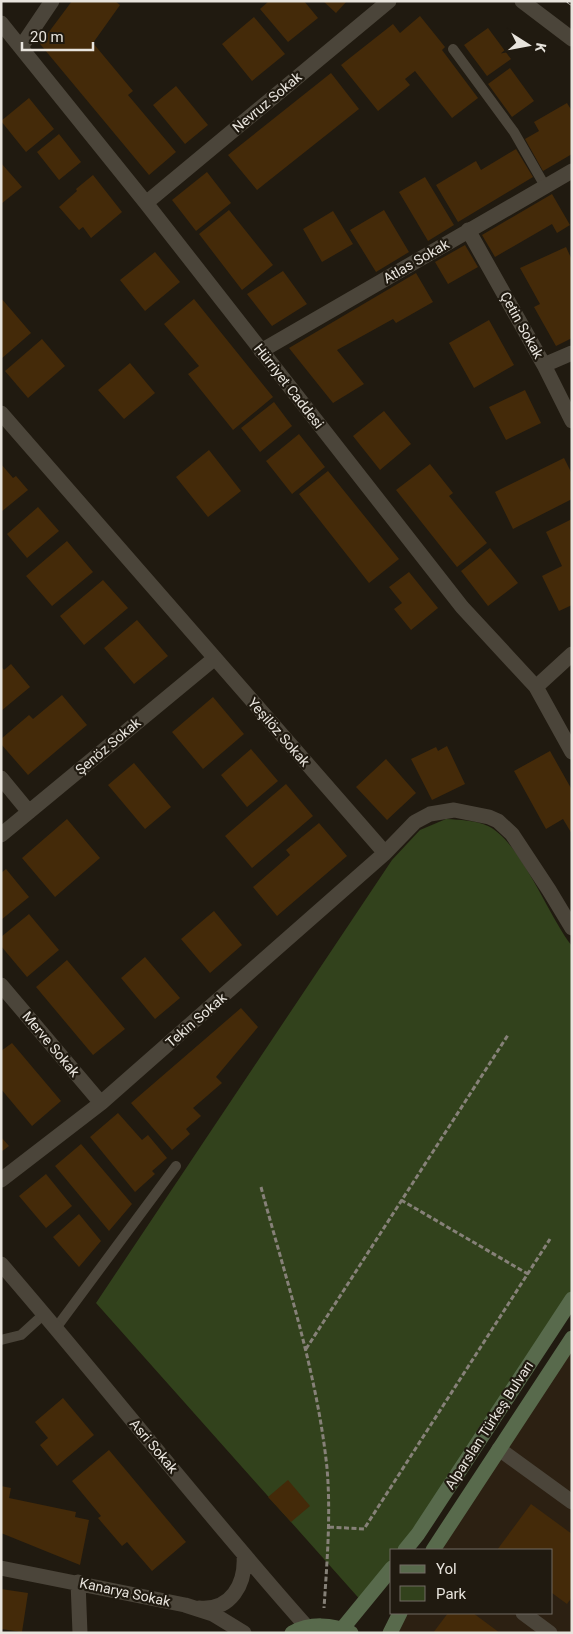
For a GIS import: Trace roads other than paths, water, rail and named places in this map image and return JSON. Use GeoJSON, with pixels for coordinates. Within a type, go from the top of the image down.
{"type":"FeatureCollection","features":[{"type":"Feature","properties":{"kind":"street"},"geometry":{"type":"LineString","coordinates":[[21,47],[52,1]]}},
{"type":"Feature","properties":{"kind":"street","name":"Nevruz Sokak"},"geometry":{"type":"LineString","coordinates":[[146,203],[389,1]]}},
{"type":"Feature","properties":{"kind":"street"},"geometry":{"type":"LineString","coordinates":[[522,1],[572,39]]}},
{"type":"Feature","properties":{"kind":"street","name":"Hürriyet Caddesi"},"geometry":{"type":"LineString","coordinates":[[1,23],[146,203],[462,607],[536,687],[572,752]]}},
{"type":"Feature","properties":{"kind":"street","name":"Atlas Sokak"},"geometry":{"type":"LineString","coordinates":[[262,351],[572,171]]}},
{"type":"Feature","properties":{"kind":"street","name":"Çetin Sokak"},"geometry":{"type":"LineString","coordinates":[[468,230],[544,365],[572,421]]}},
{"type":"Feature","properties":{"kind":"street"},"geometry":{"type":"LineString","coordinates":[[544,365],[572,354]]}},
{"type":"Feature","properties":{"kind":"street","name":"Yeşilöz Sokak"},"geometry":{"type":"LineString","coordinates":[[1,413],[385,853]]}},
{"type":"Feature","properties":{"kind":"street"},"geometry":{"type":"LineString","coordinates":[[536,687],[572,654]]}},
{"type":"Feature","properties":{"kind":"street","name":"Şenöz Sokak"},"geometry":{"type":"LineString","coordinates":[[1,835],[215,658]]}},
{"type":"Feature","properties":{"kind":"street"},"geometry":{"type":"LineString","coordinates":[[1,778],[29,812]]}},
{"type":"Feature","properties":{"kind":"street"},"geometry":{"type":"LineString","coordinates":[[385,853],[415,822],[430,814],[454,810],[489,817],[498,821],[512,834],[572,928]]}},
{"type":"Feature","properties":{"kind":"street","name":"Tekin Sokak"},"geometry":{"type":"LineString","coordinates":[[1,1180],[101,1103],[385,853]]}},
{"type":"Feature","properties":{"kind":"street","name":"Merve Sokak"},"geometry":{"type":"LineString","coordinates":[[1,985],[101,1103]]}},
{"type":"Feature","properties":{"kind":"street","name":"Asri Sokak"},"geometry":{"type":"LineString","coordinates":[[1,1264],[244,1555],[307,1627]]}},
{"type":"Feature","properties":{"kind":"street","name":"Alparslan Türkeş Bulvarı"},"geometry":{"type":"LineString","coordinates":[[407,1549],[572,1299]]}},
{"type":"Feature","properties":{"kind":"street","name":"Alparslan Türkeş Bulvarı"},"geometry":{"type":"LineString","coordinates":[[436,1549],[499,1448],[572,1338]]}},
{"type":"Feature","properties":{"kind":"street"},"geometry":{"type":"LineString","coordinates":[[499,1448],[572,1502]]}},
{"type":"Feature","properties":{"kind":"street"},"geometry":{"type":"LineString","coordinates":[[195,1608],[206,1609],[216,1606],[226,1602],[234,1595],[244,1576],[244,1555]]}},
{"type":"Feature","properties":{"kind":"street","name":"Kanarya Sokak"},"geometry":{"type":"LineString","coordinates":[[1,1568],[78,1582],[195,1608],[226,1621],[244,1633]]}},
{"type":"Feature","properties":{"kind":"street"},"geometry":{"type":"LineString","coordinates":[[292,1633],[307,1627],[323,1626],[347,1631],[390,1571]]}},
{"type":"Feature","properties":{"kind":"street"},"geometry":{"type":"LineString","coordinates":[[78,1582],[80,1633]]}},
{"type":"Feature","properties":{"kind":"street"},"geometry":{"type":"LineString","coordinates":[[390,1633],[400,1614]]}},
{"type":"Feature","properties":{"kind":"street"},"geometry":{"type":"LineString","coordinates":[[524,1614],[550,1633]]}},
{"type":"Feature","properties":{"kind":"lane"},"geometry":{"type":"LineString","coordinates":[[1,36],[21,47]]}},
{"type":"Feature","properties":{"kind":"lane"},"geometry":{"type":"LineString","coordinates":[[453,49],[514,132],[546,186]]}},
{"type":"Feature","properties":{"kind":"lane"},"geometry":{"type":"LineString","coordinates":[[56,1328],[176,1166]]}},
{"type":"Feature","properties":{"kind":"lane"},"geometry":{"type":"LineString","coordinates":[[1,1340],[21,1334],[44,1314]]}}]}
